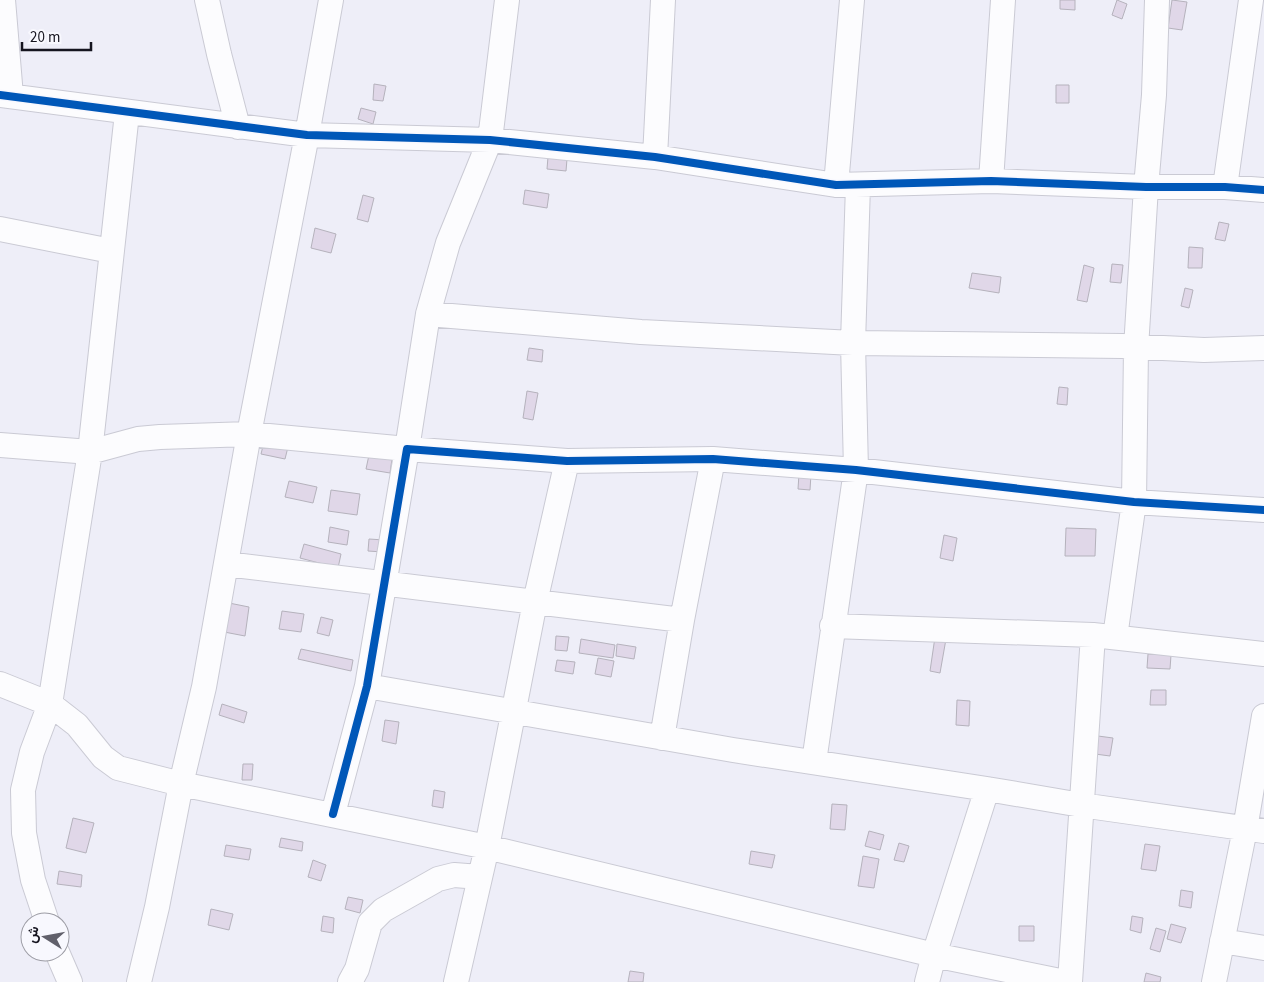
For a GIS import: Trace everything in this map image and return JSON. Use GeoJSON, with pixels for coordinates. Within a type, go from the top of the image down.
{"type":"FeatureCollection","features":[{"type":"Feature","properties":{"kind":"street"},"geometry":{"type":"LineString","coordinates":[[3,0],[5,96],[307,135],[490,140],[655,158],[847,185],[992,181],[1146,187],[1225,187],[1264,190]]}},
{"type":"Feature","properties":{"kind":"street"},"geometry":{"type":"LineString","coordinates":[[207,0],[238,126]]}},
{"type":"Feature","properties":{"kind":"street"},"geometry":{"type":"LineString","coordinates":[[139,982],[157,907],[181,784],[204,687],[249,434],[331,0]]}},
{"type":"Feature","properties":{"kind":"street"},"geometry":{"type":"LineString","coordinates":[[333,814],[367,686],[428,314],[448,244],[490,140],[507,0]]}},
{"type":"Feature","properties":{"kind":"street"},"geometry":{"type":"LineString","coordinates":[[655,158],[663,0]]}},
{"type":"Feature","properties":{"kind":"street"},"geometry":{"type":"LineString","coordinates":[[814,762],[832,626],[856,470],[847,185],[852,0]]}},
{"type":"Feature","properties":{"kind":"street"},"geometry":{"type":"LineString","coordinates":[[992,181],[1003,0]]}},
{"type":"Feature","properties":{"kind":"street"},"geometry":{"type":"LineString","coordinates":[[1070,982],[1081,805],[1104,636],[1134,502],[1136,348],[1154,95],[1157,0]]}},
{"type":"Feature","properties":{"kind":"street"},"geometry":{"type":"LineString","coordinates":[[1225,187],[1251,0]]}},
{"type":"Feature","properties":{"kind":"street"},"geometry":{"type":"LineString","coordinates":[[44,912],[33,880],[24,833],[23,790],[32,752],[50,704],[90,452],[127,113]]}},
{"type":"Feature","properties":{"kind":"street"},"geometry":{"type":"LineString","coordinates":[[0,228],[111,251]]}},
{"type":"Feature","properties":{"kind":"street"},"geometry":{"type":"LineString","coordinates":[[428,314],[641,332],[852,343],[1122,346],[1204,350],[1264,348]]}},
{"type":"Feature","properties":{"kind":"street"},"geometry":{"type":"LineString","coordinates":[[0,445],[90,452],[138,439],[249,434],[407,449],[567,461],[713,459],[856,470],[1134,502],[1264,510]]}},
{"type":"Feature","properties":{"kind":"street"},"geometry":{"type":"LineString","coordinates":[[662,738],[682,620],[713,459]]}},
{"type":"Feature","properties":{"kind":"street"},"geometry":{"type":"LineString","coordinates":[[456,982],[487,847],[535,602],[567,461]]}},
{"type":"Feature","properties":{"kind":"street"},"geometry":{"type":"LineString","coordinates":[[226,564],[682,620]]}},
{"type":"Feature","properties":{"kind":"street"},"geometry":{"type":"LineString","coordinates":[[832,626],[1104,636],[1264,654]]}},
{"type":"Feature","properties":{"kind":"street"},"geometry":{"type":"LineString","coordinates":[[0,684],[50,704],[77,725],[103,757],[118,768],[181,784],[487,847],[934,955],[1065,982]]}},
{"type":"Feature","properties":{"kind":"street"},"geometry":{"type":"LineString","coordinates":[[367,686],[662,738],[1081,805],[1254,830]]}},
{"type":"Feature","properties":{"kind":"street"},"geometry":{"type":"LineString","coordinates":[[1214,982],[1222,941],[1254,830],[1264,716]]}},
{"type":"Feature","properties":{"kind":"street"},"geometry":{"type":"LineString","coordinates":[[926,982],[987,789]]}},
{"type":"Feature","properties":{"kind":"street"},"geometry":{"type":"LineString","coordinates":[[350,982],[357,969],[370,923],[383,910],[438,879],[454,875],[480,877]]}},
{"type":"Feature","properties":{"kind":"street"},"geometry":{"type":"LineString","coordinates":[[1222,941],[1264,948]]}},
{"type":"Feature","properties":{"kind":"street"},"geometry":{"type":"LineString","coordinates":[[61,962],[70,982]]}},
{"type":"Feature","properties":{"kind":"building"},"geometry":{"type":"Polygon","coordinates":[[[1060,0],[1075,0],[1075,10],[1060,9],[1060,0]]]}},
{"type":"Feature","properties":{"kind":"building"},"geometry":{"type":"Polygon","coordinates":[[[1117,0],[1127,4],[1122,19],[1112,15],[1117,0]]]}},
{"type":"Feature","properties":{"kind":"building"},"geometry":{"type":"Polygon","coordinates":[[[1172,0],[1187,2],[1182,30],[1168,28],[1172,0]]]}},
{"type":"Feature","properties":{"kind":"building"},"geometry":{"type":"Polygon","coordinates":[[[374,84],[386,86],[383,101],[373,100],[374,84]]]}},
{"type":"Feature","properties":{"kind":"building"},"geometry":{"type":"Polygon","coordinates":[[[1056,85],[1069,85],[1069,103],[1056,103],[1056,85]]]}},
{"type":"Feature","properties":{"kind":"building"},"geometry":{"type":"Polygon","coordinates":[[[361,108],[376,112],[373,124],[358,119],[361,108]]]}},
{"type":"Feature","properties":{"kind":"building"},"geometry":{"type":"Polygon","coordinates":[[[548,157],[567,159],[566,171],[547,169],[548,157]]]}},
{"type":"Feature","properties":{"kind":"building"},"geometry":{"type":"Polygon","coordinates":[[[525,190],[549,194],[547,208],[523,204],[525,190]]]}},
{"type":"Feature","properties":{"kind":"building"},"geometry":{"type":"Polygon","coordinates":[[[363,195],[374,198],[368,222],[357,219],[363,195]]]}},
{"type":"Feature","properties":{"kind":"building"},"geometry":{"type":"Polygon","coordinates":[[[1219,222],[1229,224],[1225,241],[1215,239],[1219,222]]]}},
{"type":"Feature","properties":{"kind":"building"},"geometry":{"type":"Polygon","coordinates":[[[315,228],[336,234],[331,253],[311,248],[315,228]]]}},
{"type":"Feature","properties":{"kind":"building"},"geometry":{"type":"Polygon","coordinates":[[[1189,247],[1203,248],[1202,268],[1188,268],[1189,247]]]}},
{"type":"Feature","properties":{"kind":"building"},"geometry":{"type":"Polygon","coordinates":[[[1112,264],[1123,265],[1121,283],[1110,282],[1112,264]]]}},
{"type":"Feature","properties":{"kind":"building"},"geometry":{"type":"Polygon","coordinates":[[[1084,265],[1094,268],[1087,302],[1077,300],[1084,265]]]}},
{"type":"Feature","properties":{"kind":"building"},"geometry":{"type":"Polygon","coordinates":[[[972,273],[1001,277],[999,293],[969,288],[972,273]]]}},
{"type":"Feature","properties":{"kind":"building"},"geometry":{"type":"Polygon","coordinates":[[[1185,288],[1193,290],[1189,308],[1181,306],[1185,288]]]}},
{"type":"Feature","properties":{"kind":"building"},"geometry":{"type":"Polygon","coordinates":[[[529,348],[543,350],[542,362],[527,360],[529,348]]]}},
{"type":"Feature","properties":{"kind":"building"},"geometry":{"type":"Polygon","coordinates":[[[1059,387],[1068,388],[1067,405],[1057,404],[1059,387]]]}},
{"type":"Feature","properties":{"kind":"building"},"geometry":{"type":"Polygon","coordinates":[[[527,391],[538,393],[533,420],[523,418],[527,391]]]}},
{"type":"Feature","properties":{"kind":"building"},"geometry":{"type":"Polygon","coordinates":[[[264,442],[288,447],[285,459],[261,454],[264,442]]]}},
{"type":"Feature","properties":{"kind":"building"},"geometry":{"type":"Polygon","coordinates":[[[369,455],[392,459],[390,473],[366,469],[369,455]]]}},
{"type":"Feature","properties":{"kind":"building"},"geometry":{"type":"Polygon","coordinates":[[[799,474],[811,474],[810,490],[798,489],[799,474]]]}},
{"type":"Feature","properties":{"kind":"building"},"geometry":{"type":"Polygon","coordinates":[[[289,481],[317,487],[313,503],[285,497],[289,481]]]}},
{"type":"Feature","properties":{"kind":"building"},"geometry":{"type":"Polygon","coordinates":[[[331,490],[360,494],[357,515],[328,511],[331,490]]]}},
{"type":"Feature","properties":{"kind":"building"},"geometry":{"type":"Polygon","coordinates":[[[330,527],[349,531],[347,545],[328,542],[330,527]]]}},
{"type":"Feature","properties":{"kind":"building"},"geometry":{"type":"Polygon","coordinates":[[[1066,528],[1096,529],[1095,556],[1065,556],[1066,528]]]}},
{"type":"Feature","properties":{"kind":"building"},"geometry":{"type":"Polygon","coordinates":[[[944,535],[957,538],[953,561],[940,558],[944,535]]]}},
{"type":"Feature","properties":{"kind":"building"},"geometry":{"type":"Polygon","coordinates":[[[369,539],[384,540],[383,552],[368,551],[369,539]]]}},
{"type":"Feature","properties":{"kind":"building"},"geometry":{"type":"Polygon","coordinates":[[[304,544],[341,554],[338,568],[300,558],[304,544]]]}},
{"type":"Feature","properties":{"kind":"building"},"geometry":{"type":"Polygon","coordinates":[[[224,602],[249,607],[245,636],[219,631],[224,602]]]}},
{"type":"Feature","properties":{"kind":"building"},"geometry":{"type":"Polygon","coordinates":[[[282,611],[304,614],[301,632],[279,629],[282,611]]]}},
{"type":"Feature","properties":{"kind":"building"},"geometry":{"type":"Polygon","coordinates":[[[321,617],[333,620],[329,636],[317,633],[321,617]]]}},
{"type":"Feature","properties":{"kind":"building"},"geometry":{"type":"Polygon","coordinates":[[[556,636],[569,637],[567,651],[555,650],[556,636]]]}},
{"type":"Feature","properties":{"kind":"building"},"geometry":{"type":"Polygon","coordinates":[[[935,637],[946,639],[940,673],[930,671],[935,637]]]}},
{"type":"Feature","properties":{"kind":"building"},"geometry":{"type":"Polygon","coordinates":[[[581,639],[615,645],[613,658],[579,653],[581,639]]]}},
{"type":"Feature","properties":{"kind":"building"},"geometry":{"type":"Polygon","coordinates":[[[617,644],[636,647],[634,659],[616,656],[617,644]]]}},
{"type":"Feature","properties":{"kind":"building"},"geometry":{"type":"Polygon","coordinates":[[[301,649],[353,660],[351,671],[298,659],[301,649]]]}},
{"type":"Feature","properties":{"kind":"building"},"geometry":{"type":"Polygon","coordinates":[[[1148,654],[1171,655],[1170,669],[1147,668],[1148,654]]]}},
{"type":"Feature","properties":{"kind":"building"},"geometry":{"type":"Polygon","coordinates":[[[598,658],[614,661],[611,677],[595,674],[598,658]]]}},
{"type":"Feature","properties":{"kind":"building"},"geometry":{"type":"Polygon","coordinates":[[[557,660],[575,662],[573,674],[555,671],[557,660]]]}},
{"type":"Feature","properties":{"kind":"building"},"geometry":{"type":"Polygon","coordinates":[[[1151,690],[1166,690],[1166,705],[1150,705],[1151,690]]]}},
{"type":"Feature","properties":{"kind":"building"},"geometry":{"type":"Polygon","coordinates":[[[957,700],[970,701],[969,726],[956,725],[957,700]]]}},
{"type":"Feature","properties":{"kind":"building"},"geometry":{"type":"Polygon","coordinates":[[[222,704],[247,712],[244,723],[219,715],[222,704]]]}},
{"type":"Feature","properties":{"kind":"building"},"geometry":{"type":"Polygon","coordinates":[[[385,720],[399,722],[396,744],[382,741],[385,720]]]}},
{"type":"Feature","properties":{"kind":"building"},"geometry":{"type":"Polygon","coordinates":[[[1098,736],[1113,738],[1110,756],[1095,754],[1098,736]]]}},
{"type":"Feature","properties":{"kind":"building"},"geometry":{"type":"Polygon","coordinates":[[[243,764],[253,764],[252,780],[242,780],[243,764]]]}},
{"type":"Feature","properties":{"kind":"building"},"geometry":{"type":"Polygon","coordinates":[[[434,790],[445,792],[443,808],[432,806],[434,790]]]}},
{"type":"Feature","properties":{"kind":"building"},"geometry":{"type":"Polygon","coordinates":[[[832,804],[847,805],[845,830],[830,829],[832,804]]]}},
{"type":"Feature","properties":{"kind":"building"},"geometry":{"type":"Polygon","coordinates":[[[73,818],[94,823],[86,853],[66,848],[73,818]]]}},
{"type":"Feature","properties":{"kind":"building"},"geometry":{"type":"Polygon","coordinates":[[[869,831],[884,835],[880,850],[865,846],[869,831]]]}},
{"type":"Feature","properties":{"kind":"building"},"geometry":{"type":"Polygon","coordinates":[[[281,838],[303,842],[302,851],[279,847],[281,838]]]}},
{"type":"Feature","properties":{"kind":"building"},"geometry":{"type":"Polygon","coordinates":[[[899,843],[909,846],[904,862],[894,860],[899,843]]]}},
{"type":"Feature","properties":{"kind":"building"},"geometry":{"type":"Polygon","coordinates":[[[1145,844],[1160,846],[1156,871],[1141,869],[1145,844]]]}},
{"type":"Feature","properties":{"kind":"building"},"geometry":{"type":"Polygon","coordinates":[[[226,845],[251,849],[249,860],[224,856],[226,845]]]}},
{"type":"Feature","properties":{"kind":"building"},"geometry":{"type":"Polygon","coordinates":[[[751,851],[775,855],[772,868],[749,864],[751,851]]]}},
{"type":"Feature","properties":{"kind":"building"},"geometry":{"type":"Polygon","coordinates":[[[863,856],[879,859],[874,888],[858,886],[863,856]]]}},
{"type":"Feature","properties":{"kind":"building"},"geometry":{"type":"Polygon","coordinates":[[[313,860],[326,865],[321,881],[308,877],[313,860]]]}},
{"type":"Feature","properties":{"kind":"building"},"geometry":{"type":"Polygon","coordinates":[[[59,871],[82,875],[81,887],[57,884],[59,871]]]}},
{"type":"Feature","properties":{"kind":"building"},"geometry":{"type":"Polygon","coordinates":[[[1181,890],[1193,892],[1191,908],[1179,906],[1181,890]]]}},
{"type":"Feature","properties":{"kind":"building"},"geometry":{"type":"Polygon","coordinates":[[[348,897],[363,900],[360,913],[345,909],[348,897]]]}},
{"type":"Feature","properties":{"kind":"building"},"geometry":{"type":"Polygon","coordinates":[[[211,909],[233,914],[229,930],[208,925],[211,909]]]}},
{"type":"Feature","properties":{"kind":"building"},"geometry":{"type":"Polygon","coordinates":[[[323,916],[334,918],[333,933],[321,931],[323,916]]]}},
{"type":"Feature","properties":{"kind":"building"},"geometry":{"type":"Polygon","coordinates":[[[1132,916],[1143,918],[1141,933],[1130,930],[1132,916]]]}},
{"type":"Feature","properties":{"kind":"building"},"geometry":{"type":"Polygon","coordinates":[[[1171,924],[1186,928],[1181,943],[1167,939],[1171,924]]]}},
{"type":"Feature","properties":{"kind":"building"},"geometry":{"type":"Polygon","coordinates":[[[1019,926],[1034,926],[1034,941],[1019,941],[1019,926]]]}},
{"type":"Feature","properties":{"kind":"building"},"geometry":{"type":"Polygon","coordinates":[[[1156,928],[1166,931],[1160,952],[1150,949],[1156,928]]]}},
{"type":"Feature","properties":{"kind":"building"},"geometry":{"type":"Polygon","coordinates":[[[630,971],[644,973],[643,982],[628,982],[630,971]]]}},
{"type":"Feature","properties":{"kind":"building"},"geometry":{"type":"Polygon","coordinates":[[[1146,973],[1161,977],[1160,982],[1144,982],[1146,973]]]}},
{"type":"Feature","properties":{"kind":"cycle path"},"geometry":{"type":"LineString","coordinates":[[0,95],[307,135],[490,140],[655,157],[836,185],[991,181],[1146,187],[1225,187],[1264,190]]}},
{"type":"Feature","properties":{"kind":"cycle path"},"geometry":{"type":"LineString","coordinates":[[333,814],[367,686],[407,449],[567,461],[713,459],[856,470],[1134,502],[1264,510]]}}]}
